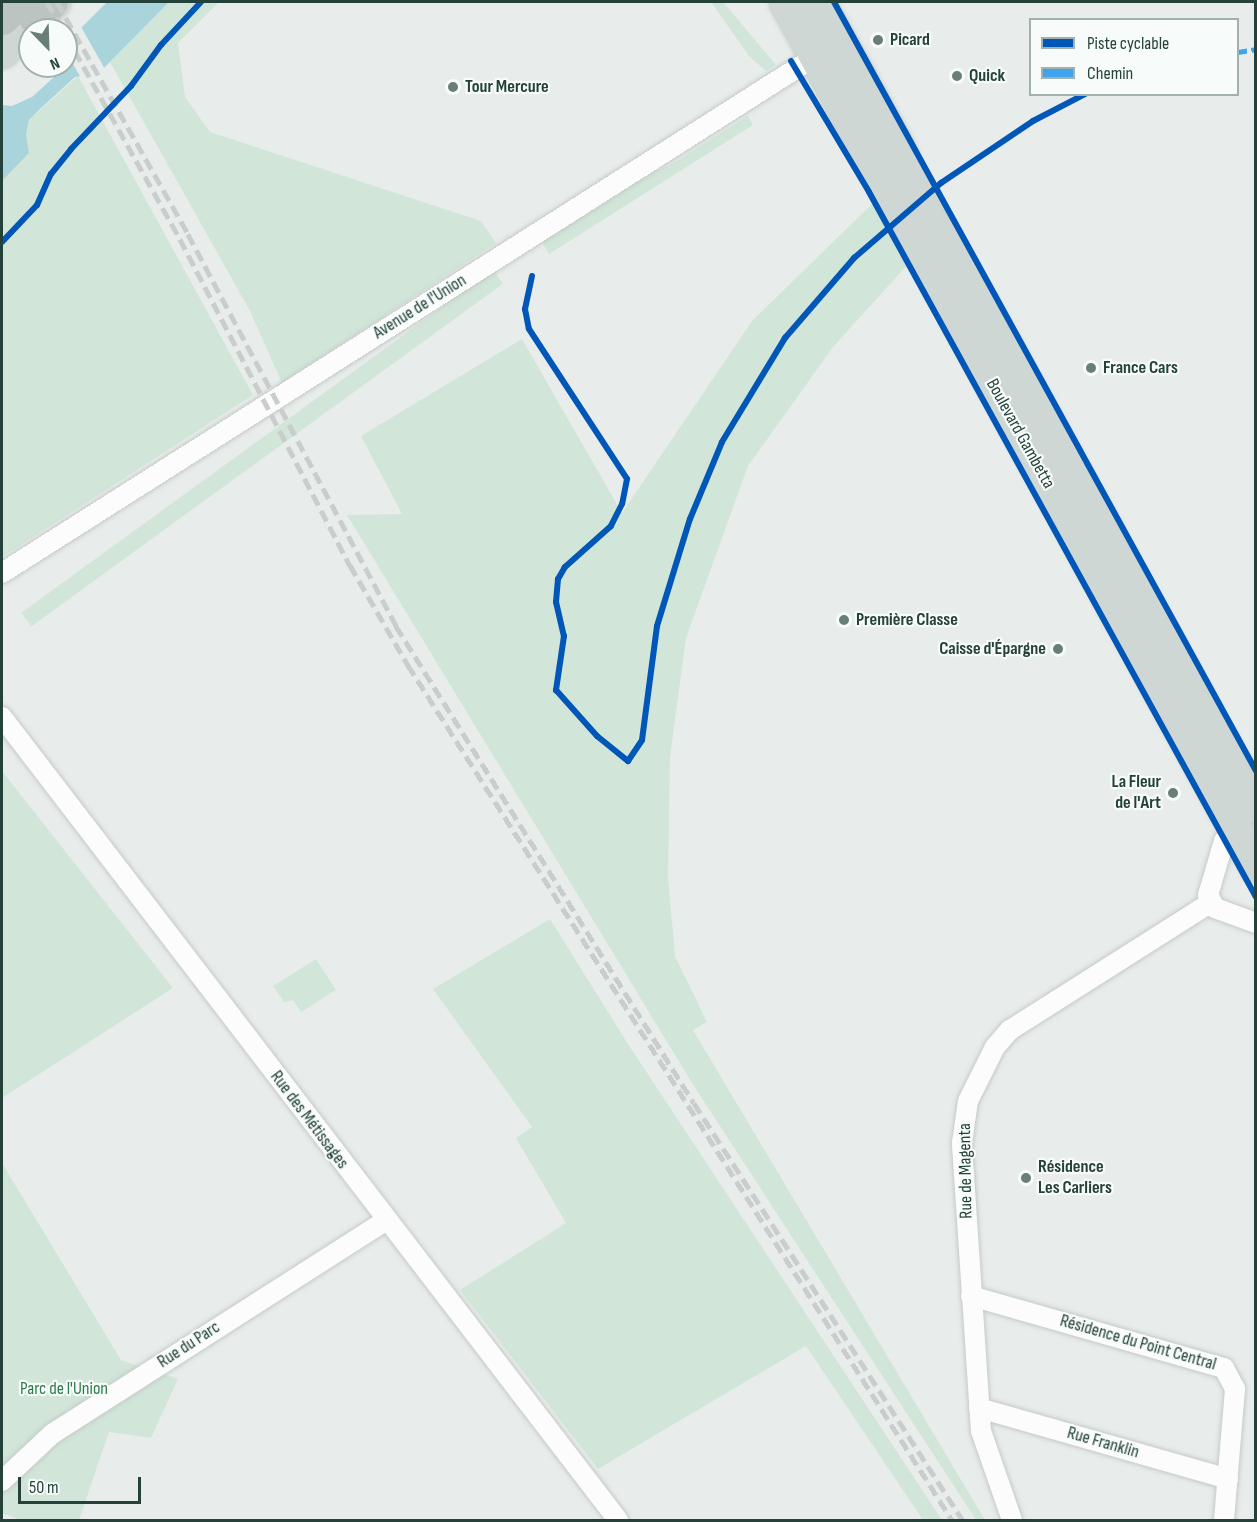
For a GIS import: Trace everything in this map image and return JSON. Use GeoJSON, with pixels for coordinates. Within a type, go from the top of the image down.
{"type":"FeatureCollection","features":[{"type":"Feature","properties":{"kind":"highway"},"geometry":{"type":"LineString","coordinates":[[2,17],[35,5]]}},
{"type":"Feature","properties":{"kind":"main road","name":"Boulevard Gambetta"},"geometry":{"type":"LineString","coordinates":[[786,2],[828,49],[900,152],[917,198],[984,309],[1241,796],[1256,865]]}},
{"type":"Feature","properties":{"kind":"main road","name":"Boulevard Gambetta"},"geometry":{"type":"LineString","coordinates":[[818,2],[828,49]]}},
{"type":"Feature","properties":{"kind":"main road"},"geometry":{"type":"LineString","coordinates":[[2,52],[35,5]]}},
{"type":"Feature","properties":{"kind":"street","name":"Avenue de l'Union"},"geometry":{"type":"LineString","coordinates":[[2,573],[828,49]]}},
{"type":"Feature","properties":{"kind":"street","name":"Rue des Métissages"},"geometry":{"type":"LineString","coordinates":[[2,717],[618,1521]]}},
{"type":"Feature","properties":{"kind":"street"},"geometry":{"type":"LineString","coordinates":[[1241,796],[1209,884],[1210,903],[1256,923]]}},
{"type":"Feature","properties":{"kind":"street","name":"Rue de Magenta"},"geometry":{"type":"LineString","coordinates":[[1011,1521],[984,1446],[979,1408],[962,1127],[971,1092],[995,1047],[1017,1026],[1210,903]]}},
{"type":"Feature","properties":{"kind":"street","name":"Rue du Parc"},"geometry":{"type":"LineString","coordinates":[[2,1481],[52,1434],[386,1220]]}},
{"type":"Feature","properties":{"kind":"street","name":"Résidence du Point Central"},"geometry":{"type":"LineString","coordinates":[[971,1296],[1224,1368],[1235,1389],[1224,1521]]}},
{"type":"Feature","properties":{"kind":"street","name":"Rue Franklin"},"geometry":{"type":"LineString","coordinates":[[979,1408],[1228,1479]]}},
{"type":"Feature","properties":{"kind":"green space"},"geometry":{"type":"Polygon","coordinates":[[[169,2],[219,2],[178,43],[185,97],[210,132],[481,221],[496,243],[282,383],[250,311],[110,62],[169,2]]]}},
{"type":"Feature","properties":{"kind":"green space"},"geometry":{"type":"Polygon","coordinates":[[[711,2],[723,2],[776,65],[766,71],[749,56],[711,2]]]}},
{"type":"Feature","properties":{"kind":"green space"},"geometry":{"type":"Polygon","coordinates":[[[78,76],[253,395],[2,557],[2,181],[28,154],[26,134],[29,120],[78,76]]]}},
{"type":"Feature","properties":{"kind":"green space"},"geometry":{"type":"Polygon","coordinates":[[[748,116],[753,125],[549,254],[541,241],[631,183],[670,165],[748,116]]]}},
{"type":"Feature","properties":{"kind":"green space"},"geometry":{"type":"Polygon","coordinates":[[[875,201],[909,263],[833,347],[748,466],[686,638],[670,757],[668,876],[675,956],[707,1022],[693,1030],[985,1520],[976,1520],[692,1083],[347,515],[402,514],[361,436],[522,339],[622,513],[752,321],[875,201]]]}},
{"type":"Feature","properties":{"kind":"green space"},"geometry":{"type":"Polygon","coordinates":[[[493,270],[503,284],[31,626],[21,613],[493,270]]]}},
{"type":"Feature","properties":{"kind":"green space"},"geometry":{"type":"Polygon","coordinates":[[[2,771],[173,988],[2,1098],[2,771]]]}},
{"type":"Feature","properties":{"kind":"green space"},"geometry":{"type":"Polygon","coordinates":[[[550,919],[628,1044],[942,1520],[923,1520],[806,1346],[598,1469],[460,1290],[566,1223],[516,1138],[532,1127],[433,989],[550,919]]]}},
{"type":"Feature","properties":{"kind":"green space"},"geometry":{"type":"Polygon","coordinates":[[[316,959],[336,990],[301,1012],[293,1000],[284,1002],[273,986],[316,959]]]}},
{"type":"Feature","properties":{"kind":"green space","name":"Parc de l'Union"},"geometry":{"type":"Polygon","coordinates":[[[2,1163],[121,1360],[178,1379],[151,1438],[109,1432],[79,1520],[20,1520],[2,1513],[2,1163]]]}},
{"type":"Feature","properties":{"kind":"water"},"geometry":{"type":"Polygon","coordinates":[[[107,2],[169,2],[99,73],[78,76],[78,31],[107,2]]]}},
{"type":"Feature","properties":{"kind":"water"},"geometry":{"type":"Polygon","coordinates":[[[53,78],[74,78],[29,120],[26,134],[29,153],[2,181],[2,105],[12,106],[32,97],[53,78]]]}},
{"type":"Feature","properties":{"kind":"pier"},"geometry":{"type":"Polygon","coordinates":[[[80,25],[106,71],[100,76],[81,78],[78,73],[78,27],[80,25]]]}},
{"type":"Feature","properties":{"kind":"railway"},"geometry":{"type":"LineString","coordinates":[[47,2],[56,18]]}},
{"type":"Feature","properties":{"kind":"railway"},"geometry":{"type":"LineString","coordinates":[[57,2],[188,234],[396,626],[694,1103],[963,1520]]}},
{"type":"Feature","properties":{"kind":"railway"},"geometry":{"type":"LineString","coordinates":[[78,56],[180,239],[350,565],[408,665],[952,1520]]}},
{"type":"Feature","properties":{"kind":"marked path"},"geometry":{"type":"LineString","coordinates":[[1239,52],[1256,49]]}},
{"type":"Feature","properties":{"kind":"cycle path"},"geometry":{"type":"LineString","coordinates":[[2,242],[37,205],[51,174],[71,149],[131,86],[161,45],[201,2]]}},
{"type":"Feature","properties":{"kind":"cycle path"},"geometry":{"type":"LineString","coordinates":[[834,2],[1256,771]]}},
{"type":"Feature","properties":{"kind":"cycle path"},"geometry":{"type":"LineString","coordinates":[[791,61],[869,192],[1256,897]]}},
{"type":"Feature","properties":{"kind":"cycle path"},"geometry":{"type":"LineString","coordinates":[[532,276],[525,309],[529,329],[627,479],[622,504],[611,526],[565,567],[558,579],[556,602],[564,636],[556,690],[597,736],[628,761],[642,740],[657,626],[690,519],[722,442],[785,338],[854,258],[941,183],[1033,121],[1081,96]]}},
{"type":"Feature","properties":{"kind":"place","name":"Picard"},"geometry":{"type":"Point","coordinates":[878,40]}},
{"type":"Feature","properties":{"kind":"place","name":"Quick"},"geometry":{"type":"Point","coordinates":[957,76]}},
{"type":"Feature","properties":{"kind":"place","name":"Tour Mercure"},"geometry":{"type":"Point","coordinates":[453,87]}},
{"type":"Feature","properties":{"kind":"place","name":"France Cars"},"geometry":{"type":"Point","coordinates":[1091,368]}},
{"type":"Feature","properties":{"kind":"place","name":"Première Classe"},"geometry":{"type":"Point","coordinates":[844,620]}},
{"type":"Feature","properties":{"kind":"place","name":"Caisse d'Épargne"},"geometry":{"type":"Point","coordinates":[1058,649]}},
{"type":"Feature","properties":{"kind":"place","name":"La Fleur de l'Art"},"geometry":{"type":"Point","coordinates":[1173,793]}},
{"type":"Feature","properties":{"kind":"place","name":"Résidence Les Carliers"},"geometry":{"type":"Point","coordinates":[1026,1178]}}]}
